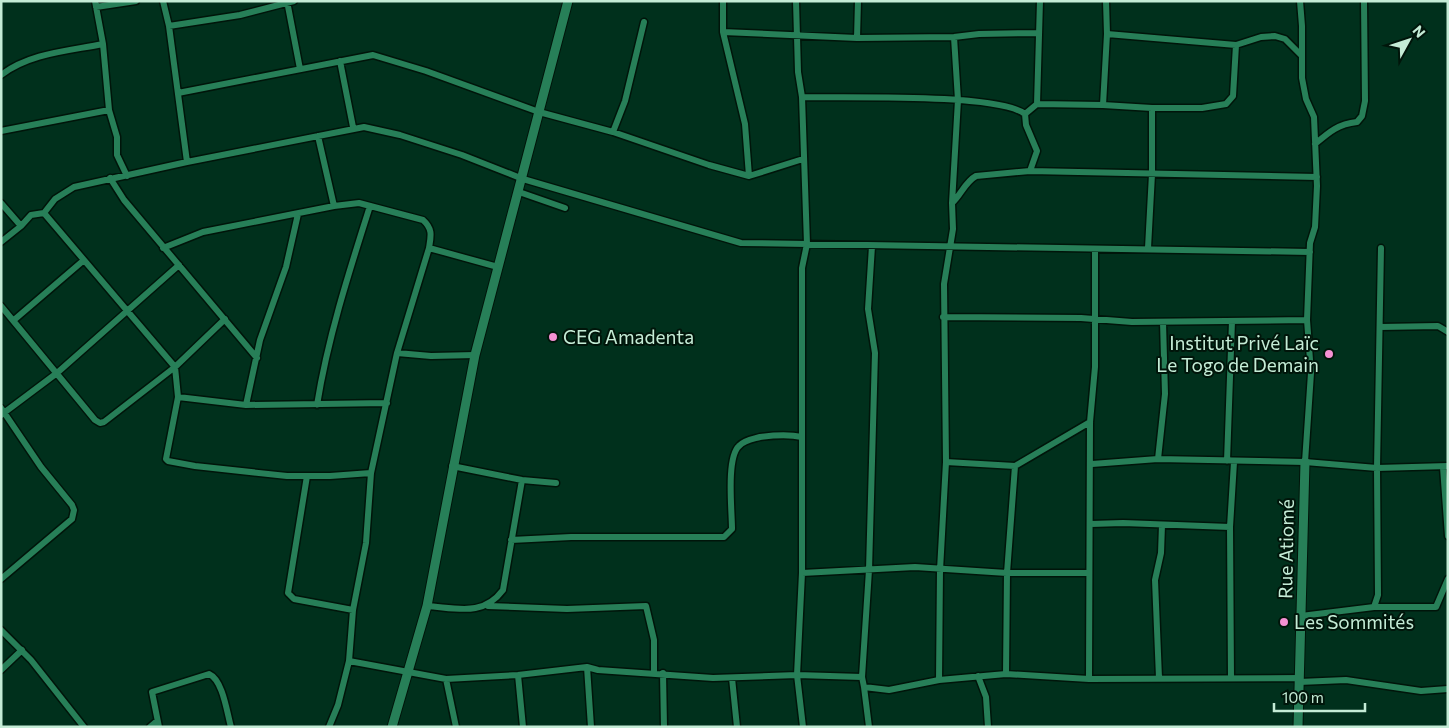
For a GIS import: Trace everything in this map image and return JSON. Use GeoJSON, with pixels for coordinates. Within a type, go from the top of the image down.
{"type":"FeatureCollection","features":[{"type":"Feature","properties":{"kind":"street"},"geometry":{"type":"LineString","coordinates":[[127,176],[117,155],[117,137],[109,110],[103,44],[95,4],[136,1]]}},
{"type":"Feature","properties":{"kind":"street"},"geometry":{"type":"LineString","coordinates":[[163,1],[169,26],[187,162]]}},
{"type":"Feature","properties":{"kind":"street"},"geometry":{"type":"LineString","coordinates":[[392,727],[410,672],[427,606],[474,355],[523,179],[568,1]]}},
{"type":"Feature","properties":{"kind":"street"},"geometry":{"type":"LineString","coordinates":[[723,1],[723,32],[745,124],[750,176]]}},
{"type":"Feature","properties":{"kind":"street"},"geometry":{"type":"LineString","coordinates":[[796,1],[798,72],[802,97],[807,244],[802,268],[802,573],[797,675],[803,727]]}},
{"type":"Feature","properties":{"kind":"street"},"geometry":{"type":"LineString","coordinates":[[857,38],[858,1]]}},
{"type":"Feature","properties":{"kind":"street"},"geometry":{"type":"LineString","coordinates":[[1037,104],[1040,1]]}},
{"type":"Feature","properties":{"kind":"street"},"geometry":{"type":"LineString","coordinates":[[1103,105],[1107,34],[1106,1]]}},
{"type":"Feature","properties":{"kind":"street"},"geometry":{"type":"LineString","coordinates":[[1300,1],[1302,78],[1306,99],[1314,117],[1317,176],[1315,227],[1310,252],[1307,320],[1311,373],[1304,462]]}},
{"type":"Feature","properties":{"kind":"street"},"geometry":{"type":"LineString","coordinates":[[1315,144],[1334,127],[1357,122],[1362,116],[1365,101],[1364,1]]}},
{"type":"Feature","properties":{"kind":"street"},"geometry":{"type":"LineString","coordinates":[[169,26],[240,16],[290,2],[300,69]]}},
{"type":"Feature","properties":{"kind":"street"},"geometry":{"type":"LineString","coordinates":[[613,132],[625,101],[644,22]]}},
{"type":"Feature","properties":{"kind":"street"},"geometry":{"type":"LineString","coordinates":[[723,32],[796,37],[857,38],[1038,34]]}},
{"type":"Feature","properties":{"kind":"street"},"geometry":{"type":"LineString","coordinates":[[1107,34],[1236,45],[1261,37],[1275,36],[1285,39],[1301,55]]}},
{"type":"Feature","properties":{"kind":"street"},"geometry":{"type":"LineString","coordinates":[[938,680],[940,570],[946,462],[943,317],[945,272],[953,229],[952,203],[958,100],[954,37]]}},
{"type":"Feature","properties":{"kind":"street"},"geometry":{"type":"LineString","coordinates":[[1,75],[21,61],[32,57],[103,44]]}},
{"type":"Feature","properties":{"kind":"street"},"geometry":{"type":"LineString","coordinates":[[1025,114],[1037,104],[1202,108],[1226,104],[1233,96],[1236,45]]}},
{"type":"Feature","properties":{"kind":"street"},"geometry":{"type":"LineString","coordinates":[[178,93],[374,55],[388,58],[539,112],[613,132],[709,166],[750,176],[803,159]]}},
{"type":"Feature","properties":{"kind":"street"},"geometry":{"type":"LineString","coordinates":[[340,61],[353,127]]}},
{"type":"Feature","properties":{"kind":"street"},"geometry":{"type":"LineString","coordinates":[[802,97],[958,100],[1010,106],[1025,114]]}},
{"type":"Feature","properties":{"kind":"street"},"geometry":{"type":"LineString","coordinates":[[1148,248],[1152,174],[1152,108]]}},
{"type":"Feature","properties":{"kind":"street"},"geometry":{"type":"LineString","coordinates":[[1,131],[109,110]]}},
{"type":"Feature","properties":{"kind":"street"},"geometry":{"type":"LineString","coordinates":[[1025,114],[1026,125],[1037,152],[1030,171]]}},
{"type":"Feature","properties":{"kind":"street"},"geometry":{"type":"LineString","coordinates":[[1,242],[31,215],[44,213],[55,199],[74,187],[353,127],[375,128],[400,135],[462,155],[523,179],[741,242],[872,246],[1148,248],[1310,252]]}},
{"type":"Feature","properties":{"kind":"street"},"geometry":{"type":"LineString","coordinates":[[318,136],[334,206]]}},
{"type":"Feature","properties":{"kind":"street"},"geometry":{"type":"LineString","coordinates":[[952,203],[960,196],[970,179],[976,176],[1030,171],[1317,176]]}},
{"type":"Feature","properties":{"kind":"street"},"geometry":{"type":"LineString","coordinates":[[110,178],[124,200],[256,358]]}},
{"type":"Feature","properties":{"kind":"street"},"geometry":{"type":"LineString","coordinates":[[519,192],[565,208]]}},
{"type":"Feature","properties":{"kind":"street"},"geometry":{"type":"LineString","coordinates":[[1,203],[21,226]]}},
{"type":"Feature","properties":{"kind":"street"},"geometry":{"type":"LineString","coordinates":[[163,248],[203,232],[334,206],[359,203],[423,220],[430,226],[429,248],[397,352],[371,473],[366,543],[353,610],[349,661],[338,705],[329,727]]}},
{"type":"Feature","properties":{"kind":"street"},"geometry":{"type":"LineString","coordinates":[[317,405],[322,372],[336,317],[370,206]]}},
{"type":"Feature","properties":{"kind":"street"},"geometry":{"type":"LineString","coordinates":[[44,213],[174,367],[178,397],[166,459],[168,461],[195,466],[287,476],[330,476],[371,473]]}},
{"type":"Feature","properties":{"kind":"street"},"geometry":{"type":"LineString","coordinates":[[246,405],[260,340],[286,268],[298,214]]}},
{"type":"Feature","properties":{"kind":"street"},"geometry":{"type":"LineString","coordinates":[[869,727],[862,677],[869,570],[875,353],[868,309],[872,246]]}},
{"type":"Feature","properties":{"kind":"street"},"geometry":{"type":"LineString","coordinates":[[429,248],[498,266]]}},
{"type":"Feature","properties":{"kind":"street"},"geometry":{"type":"LineString","coordinates":[[1374,607],[1378,595],[1377,468],[1381,248]]}},
{"type":"Feature","properties":{"kind":"street"},"geometry":{"type":"LineString","coordinates":[[1089,679],[1092,464],[1090,422],[1095,367],[1095,249]]}},
{"type":"Feature","properties":{"kind":"street"},"geometry":{"type":"LineString","coordinates":[[14,320],[84,260]]}},
{"type":"Feature","properties":{"kind":"street"},"geometry":{"type":"LineString","coordinates":[[1,579],[72,519],[74,514],[72,506],[41,467],[2,412],[57,372],[179,265]]}},
{"type":"Feature","properties":{"kind":"street"},"geometry":{"type":"LineString","coordinates":[[1,306],[57,372],[94,420],[100,423],[104,422],[174,367],[225,319]]}},
{"type":"Feature","properties":{"kind":"street"},"geometry":{"type":"LineString","coordinates":[[943,317],[1081,318],[1163,322],[1307,320]]}},
{"type":"Feature","properties":{"kind":"street"},"geometry":{"type":"LineString","coordinates":[[1231,678],[1232,321]]}},
{"type":"Feature","properties":{"kind":"street"},"geometry":{"type":"LineString","coordinates":[[1158,459],[1165,394],[1163,322]]}},
{"type":"Feature","properties":{"kind":"street"},"geometry":{"type":"LineString","coordinates":[[1380,328],[1438,326],[1448,332]]}},
{"type":"Feature","properties":{"kind":"street"},"geometry":{"type":"LineString","coordinates":[[397,352],[437,357],[474,355]]}},
{"type":"Feature","properties":{"kind":"street"},"geometry":{"type":"LineString","coordinates":[[178,397],[246,405],[387,403]]}},
{"type":"Feature","properties":{"kind":"street"},"geometry":{"type":"LineString","coordinates":[[946,462],[1014,466],[1090,422]]}},
{"type":"Feature","properties":{"kind":"street"},"geometry":{"type":"LineString","coordinates":[[511,540],[571,537],[724,537],[732,529],[733,454],[739,446],[750,439],[769,436],[787,434],[802,437]]}},
{"type":"Feature","properties":{"kind":"street"},"geometry":{"type":"LineString","coordinates":[[1092,464],[1158,459],[1304,462],[1377,468],[1445,467],[1448,536]]}},
{"type":"Feature","properties":{"kind":"street","name":"Rue Atiomé"},"geometry":{"type":"LineString","coordinates":[[1298,727],[1304,462]]}},
{"type":"Feature","properties":{"kind":"street"},"geometry":{"type":"LineString","coordinates":[[452,466],[522,480],[556,483]]}},
{"type":"Feature","properties":{"kind":"street"},"geometry":{"type":"LineString","coordinates":[[1006,674],[1007,573],[1014,466]]}},
{"type":"Feature","properties":{"kind":"street"},"geometry":{"type":"LineString","coordinates":[[306,476],[288,593],[294,599],[353,610]]}},
{"type":"Feature","properties":{"kind":"street"},"geometry":{"type":"LineString","coordinates":[[488,606],[502,590],[522,480]]}},
{"type":"Feature","properties":{"kind":"street"},"geometry":{"type":"LineString","coordinates":[[1091,524],[1123,523],[1230,527]]}},
{"type":"Feature","properties":{"kind":"street"},"geometry":{"type":"LineString","coordinates":[[1159,678],[1155,580],[1161,553],[1162,525]]}},
{"type":"Feature","properties":{"kind":"street"},"geometry":{"type":"LineString","coordinates":[[802,573],[915,567],[1007,573],[1089,573]]}},
{"type":"Feature","properties":{"kind":"street"},"geometry":{"type":"LineString","coordinates":[[1301,616],[1374,607],[1436,606],[1448,579]]}},
{"type":"Feature","properties":{"kind":"street"},"geometry":{"type":"LineString","coordinates":[[427,606],[567,609],[646,606],[654,640],[654,672]]}},
{"type":"Feature","properties":{"kind":"street"},"geometry":{"type":"LineString","coordinates":[[1,630],[22,650],[84,727]]}},
{"type":"Feature","properties":{"kind":"street"},"geometry":{"type":"LineString","coordinates":[[1,670],[22,650]]}},
{"type":"Feature","properties":{"kind":"street"},"geometry":{"type":"LineString","coordinates":[[349,661],[446,679],[518,675],[587,667],[598,670],[732,678],[797,675],[862,677]]}},
{"type":"Feature","properties":{"kind":"street"},"geometry":{"type":"LineString","coordinates":[[587,667],[591,727]]}},
{"type":"Feature","properties":{"kind":"street"},"geometry":{"type":"LineString","coordinates":[[663,673],[664,727]]}},
{"type":"Feature","properties":{"kind":"street"},"geometry":{"type":"LineString","coordinates":[[150,727],[158,724],[152,692],[210,674],[214,676],[223,692],[232,727]]}},
{"type":"Feature","properties":{"kind":"street"},"geometry":{"type":"LineString","coordinates":[[864,687],[889,690],[938,680],[1006,674],[1089,679],[1231,678],[1346,680],[1421,691],[1448,689]]}},
{"type":"Feature","properties":{"kind":"street"},"geometry":{"type":"LineString","coordinates":[[518,675],[523,727]]}},
{"type":"Feature","properties":{"kind":"street"},"geometry":{"type":"LineString","coordinates":[[978,676],[986,698],[988,727]]}},
{"type":"Feature","properties":{"kind":"street"},"geometry":{"type":"LineString","coordinates":[[732,678],[736,727]]}},
{"type":"Feature","properties":{"kind":"street"},"geometry":{"type":"LineString","coordinates":[[446,679],[456,727]]}},
{"type":"Feature","properties":{"kind":"place","name":"CEG Amadenta"},"geometry":{"type":"Point","coordinates":[553,337]}},
{"type":"Feature","properties":{"kind":"place","name":"Institut Privé Laïc Le Togo de Demain"},"geometry":{"type":"Point","coordinates":[1329,354]}},
{"type":"Feature","properties":{"kind":"place","name":"Les Sommités"},"geometry":{"type":"Point","coordinates":[1284,622]}}]}
